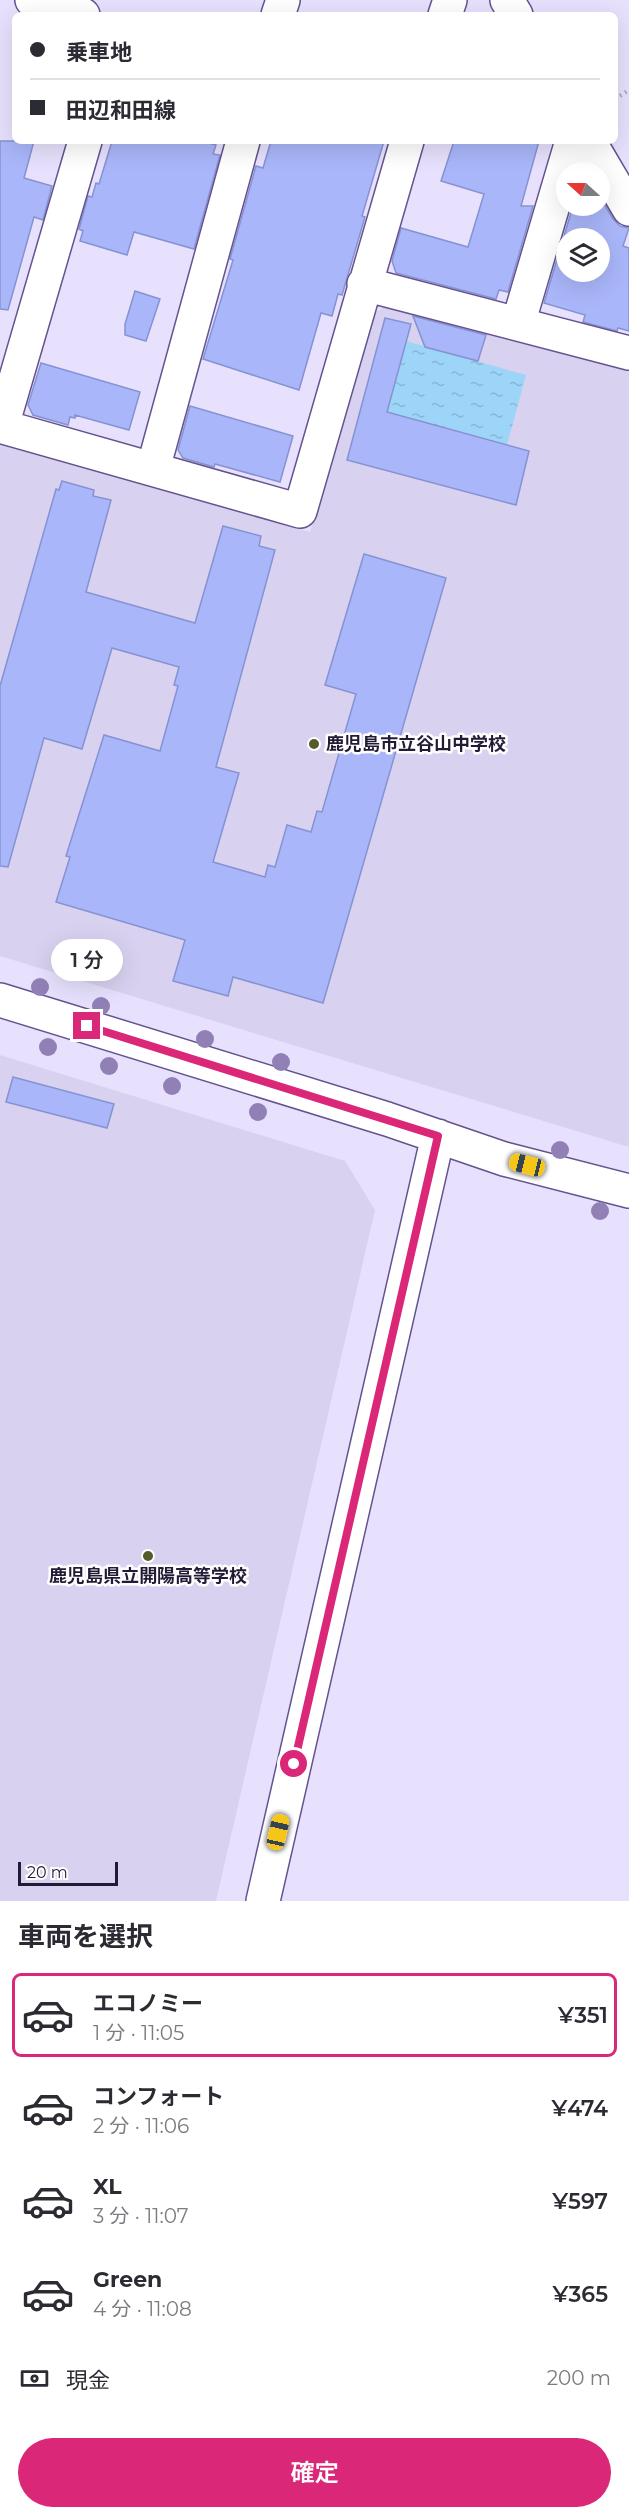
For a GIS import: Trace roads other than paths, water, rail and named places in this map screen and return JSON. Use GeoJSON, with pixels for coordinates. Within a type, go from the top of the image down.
{"type":"FeatureCollection","features":[{"type":"Feature","properties":{"kind":"street"},"geometry":{"type":"LineString","coordinates":[[32,0],[73,12]]}},
{"type":"Feature","properties":{"kind":"street"},"geometry":{"type":"LineString","coordinates":[[84,144],[1,426],[300,511],[406,144]]}},
{"type":"Feature","properties":{"kind":"street"},"geometry":{"type":"LineString","coordinates":[[153,469],[242,144]]}},
{"type":"Feature","properties":{"kind":"street"},"geometry":{"type":"LineString","coordinates":[[518,324],[571,144]]}},
{"type":"Feature","properties":{"kind":"street"},"geometry":{"type":"LineString","coordinates":[[591,144],[629,209]]}},
{"type":"Feature","properties":{"kind":"street"},"geometry":{"type":"LineString","coordinates":[[364,284],[629,353]]}},
{"type":"Feature","properties":{"kind":"street"},"geometry":{"type":"LineString","coordinates":[[0,1000],[438,1136],[504,1159],[629,1191]]}},
{"type":"Feature","properties":{"kind":"street"},"geometry":{"type":"LineString","coordinates":[[263,1901],[438,1136]]}},
{"type":"Feature","properties":{"kind":"water"},"geometry":{"type":"Polygon","coordinates":[[[406,341],[526,375],[507,445],[387,412],[406,341]]]}},
{"type":"Feature","properties":{"kind":"place","name":"鹿児島市立谷山中学校"},"geometry":{"type":"Point","coordinates":[314,744]}},
{"type":"Feature","properties":{"kind":"place","name":"鹿児島県立開陽高等学校"},"geometry":{"type":"Point","coordinates":[148,1556]}}]}
